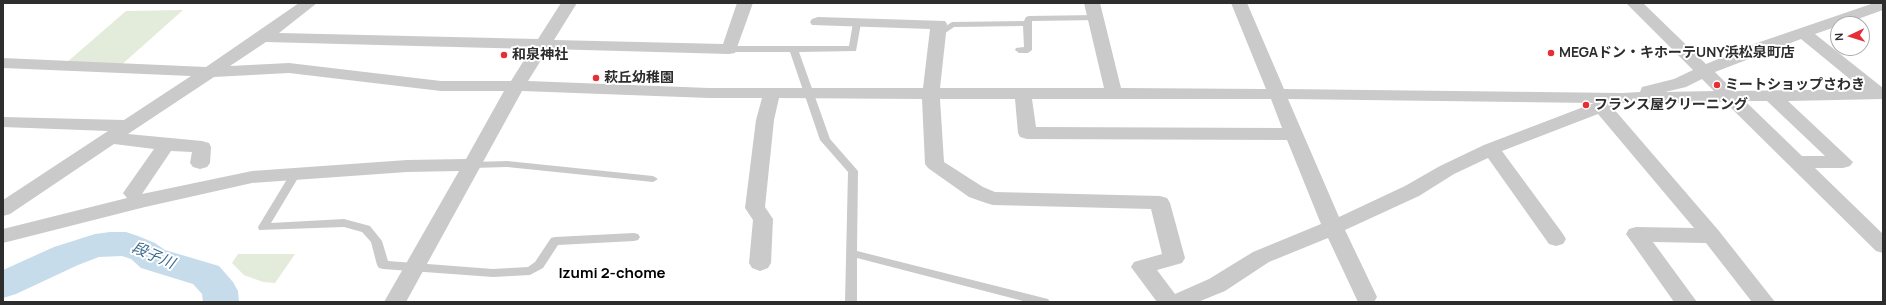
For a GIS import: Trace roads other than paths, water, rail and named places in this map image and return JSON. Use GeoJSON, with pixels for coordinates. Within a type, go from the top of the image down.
{"type":"FeatureCollection","features":[{"type":"Feature","properties":{"kind":"street"},"geometry":{"type":"LineString","coordinates":[[3,209],[262,37],[309,3]]}},
{"type":"Feature","properties":{"kind":"street"},"geometry":{"type":"LineString","coordinates":[[395,302],[416,267],[516,86],[569,3]]}},
{"type":"Feature","properties":{"kind":"street"},"geometry":{"type":"LineString","coordinates":[[262,37],[729,49],[745,3]]}},
{"type":"Feature","properties":{"kind":"street"},"geometry":{"type":"LineString","coordinates":[[1239,3],[1333,227],[1366,297]]}},
{"type":"Feature","properties":{"kind":"street"},"geometry":{"type":"LineString","coordinates":[[1634,3],[1883,246]]}},
{"type":"Feature","properties":{"kind":"street"},"geometry":{"type":"LineString","coordinates":[[1177,302],[1217,285],[1261,257],[1363,215],[1491,149],[1622,98],[1680,83],[1704,71],[1883,4]]}},
{"type":"Feature","properties":{"kind":"street"},"geometry":{"type":"LineString","coordinates":[[1093,10],[1114,95]]}},
{"type":"Feature","properties":{"kind":"street"},"geometry":{"type":"LineString","coordinates":[[818,22],[939,24],[931,93],[935,164],[976,192],[993,198],[1160,203],[1174,258],[1142,267],[1169,302]]}},
{"type":"Feature","properties":{"kind":"street"},"geometry":{"type":"LineString","coordinates":[[1804,34],[1881,94]]}},
{"type":"Feature","properties":{"kind":"street"},"geometry":{"type":"LineString","coordinates":[[3,63],[209,72],[289,68],[441,86],[516,86],[709,93],[1114,95],[1276,94],[1622,98],[1881,94]]}},
{"type":"Feature","properties":{"kind":"street"},"geometry":{"type":"LineString","coordinates":[[760,263],[763,219],[754,208],[765,120],[772,93]]}},
{"type":"Feature","properties":{"kind":"street"},"geometry":{"type":"LineString","coordinates":[[1023,94],[1026,133],[1293,134]]}},
{"type":"Feature","properties":{"kind":"street"},"geometry":{"type":"LineString","coordinates":[[1772,96],[1843,162],[1796,162]]}},
{"type":"Feature","properties":{"kind":"street"},"geometry":{"type":"LineString","coordinates":[[1602,106],[1712,236],[1764,302]]}},
{"type":"Feature","properties":{"kind":"street"},"geometry":{"type":"LineString","coordinates":[[7,125],[128,126]]}},
{"type":"Feature","properties":{"kind":"street"},"geometry":{"type":"LineString","coordinates":[[111,138],[166,145],[202,147],[200,163]]}},
{"type":"Feature","properties":{"kind":"street"},"geometry":{"type":"LineString","coordinates":[[133,193],[166,145]]}},
{"type":"Feature","properties":{"kind":"street"},"geometry":{"type":"LineString","coordinates":[[1491,149],[1556,239]]}},
{"type":"Feature","properties":{"kind":"street"},"geometry":{"type":"LineString","coordinates":[[3,236],[145,200],[244,178],[407,166],[472,165]]}},
{"type":"Feature","properties":{"kind":"street"},"geometry":{"type":"LineString","coordinates":[[1686,302],[1636,234],[1712,236]]}},
{"type":"Feature","properties":{"kind":"lane"},"geometry":{"type":"LineString","coordinates":[[1020,50],[1028,50],[1027,23],[1029,19],[1093,10]]}},
{"type":"Feature","properties":{"kind":"lane"},"geometry":{"type":"LineString","coordinates":[[729,49],[794,50],[853,48],[858,23]]}},
{"type":"Feature","properties":{"kind":"lane"},"geometry":{"type":"LineString","coordinates":[[938,34],[952,25],[1027,23]]}},
{"type":"Feature","properties":{"kind":"lane"},"geometry":{"type":"LineString","coordinates":[[794,50],[825,140],[853,171],[851,302]]}},
{"type":"Feature","properties":{"kind":"lane"},"geometry":{"type":"LineString","coordinates":[[472,165],[507,164],[653,179]]}},
{"type":"Feature","properties":{"kind":"lane"},"geometry":{"type":"LineString","coordinates":[[296,173],[263,227],[344,223],[366,230],[376,241],[383,265],[493,273],[530,271],[539,265],[555,240],[634,237]]}},
{"type":"Feature","properties":{"kind":"lane"},"geometry":{"type":"LineString","coordinates":[[851,253],[1044,302]]}},
{"type":"Feature","properties":{"kind":"waterway","name":"段子川"},"geometry":{"type":"LineString","coordinates":[[3,285],[66,256],[95,246],[126,244],[143,251],[153,259],[206,275],[220,291],[221,302]]}},
{"type":"Feature","properties":{"kind":"place","name":"MEGAドン・キホーテUNY浜松泉町店"},"geometry":{"type":"Point","coordinates":[1551,53]}},
{"type":"Feature","properties":{"kind":"place","name":"和泉神社"},"geometry":{"type":"Point","coordinates":[504,55]}},
{"type":"Feature","properties":{"kind":"place","name":"萩丘幼稚園"},"geometry":{"type":"Point","coordinates":[596,78]}},
{"type":"Feature","properties":{"kind":"place","name":"ミートショップさわき"},"geometry":{"type":"Point","coordinates":[1717,85]}},
{"type":"Feature","properties":{"kind":"place","name":"フランス屋クリーニング"},"geometry":{"type":"Point","coordinates":[1586,105]}},
{"type":"Feature","properties":{"kind":"district","name":"Izumi 2-chome"},"geometry":{"type":"Point","coordinates":[612,274]}}]}
